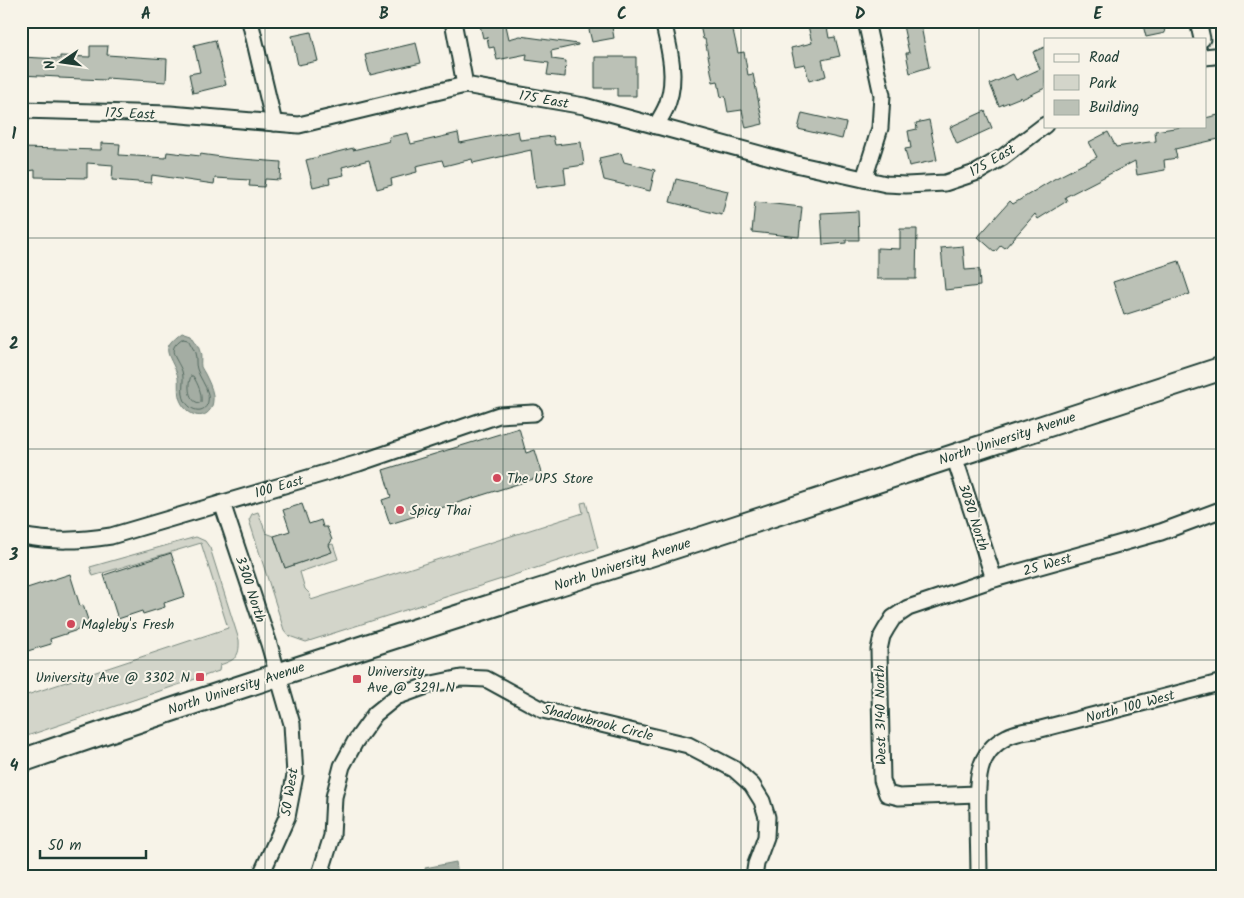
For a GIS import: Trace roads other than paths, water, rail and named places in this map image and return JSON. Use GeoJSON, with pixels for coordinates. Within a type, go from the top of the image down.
{"type":"FeatureCollection","features":[{"type":"Feature","properties":{"kind":"highway","name":"North University Avenue"},"geometry":{"type":"LineString","coordinates":[[21,761],[132,722],[1223,368]]}},
{"type":"Feature","properties":{"kind":"street"},"geometry":{"type":"LineString","coordinates":[[250,21],[274,123]]}},
{"type":"Feature","properties":{"kind":"street"},"geometry":{"type":"LineString","coordinates":[[454,21],[466,85]]}},
{"type":"Feature","properties":{"kind":"street"},"geometry":{"type":"LineString","coordinates":[[656,126],[668,102],[673,78],[664,21]]}},
{"type":"Feature","properties":{"kind":"street"},"geometry":{"type":"LineString","coordinates":[[864,179],[880,128],[882,95],[866,21]]}},
{"type":"Feature","properties":{"kind":"street"},"geometry":{"type":"LineString","coordinates":[[1198,21],[1202,38]]}},
{"type":"Feature","properties":{"kind":"street"},"geometry":{"type":"LineString","coordinates":[[1206,55],[1223,55]]}},
{"type":"Feature","properties":{"kind":"street","name":"175 East"},"geometry":{"type":"LineString","coordinates":[[21,110],[170,114],[299,124],[466,85],[584,106],[800,165],[886,184],[906,185],[945,183],[978,172],[1003,157],[1044,126]]}},
{"type":"Feature","properties":{"kind":"street","name":"100 East"},"geometry":{"type":"LineString","coordinates":[[21,536],[56,541],[84,540],[111,536],[359,464],[499,415],[534,413]]}},
{"type":"Feature","properties":{"kind":"street","name":"3080 North"},"geometry":{"type":"LineString","coordinates":[[954,456],[994,579]]}},
{"type":"Feature","properties":{"kind":"street","name":"3300 North"},"geometry":{"type":"LineString","coordinates":[[222,503],[269,644],[277,675]]}},
{"type":"Feature","properties":{"kind":"street","name":"25 West"},"geometry":{"type":"LineString","coordinates":[[882,636],[893,618],[908,608],[994,579],[1161,532],[1223,509]]}},
{"type":"Feature","properties":{"kind":"street","name":"West 3140 North"},"geometry":{"type":"LineString","coordinates":[[882,636],[879,650],[882,780],[888,794],[899,797],[977,794]]}},
{"type":"Feature","properties":{"kind":"street","name":"50 West"},"geometry":{"type":"LineString","coordinates":[[260,877],[287,817],[294,775],[292,724],[277,675]]}},
{"type":"Feature","properties":{"kind":"street","name":"Shadowbrook Circle"},"geometry":{"type":"LineString","coordinates":[[318,877],[332,836],[334,797],[342,766],[355,742],[375,714],[396,697],[432,684],[460,678],[486,679],[543,710],[688,745],[734,770],[752,785],[762,801],[767,817],[766,837],[756,864],[754,877]]}},
{"type":"Feature","properties":{"kind":"street","name":"North 100 West"},"geometry":{"type":"LineString","coordinates":[[979,877],[977,794],[980,770],[990,750],[1008,737],[1020,733],[1223,682]]}},
{"type":"Feature","properties":{"kind":"water"},"geometry":{"type":"Polygon","coordinates":[[[182,332],[191,335],[198,345],[201,354],[201,367],[209,381],[213,395],[211,409],[202,415],[192,414],[182,404],[179,396],[177,375],[168,354],[168,346],[182,332]]]}},
{"type":"Feature","properties":{"kind":"water"},"geometry":{"type":"Polygon","coordinates":[[[456,862],[458,877],[427,877],[425,868],[456,862]]]}},
{"type":"Feature","properties":{"kind":"place","name":"The UPS Store"},"geometry":{"type":"Point","coordinates":[497,478]}},
{"type":"Feature","properties":{"kind":"place","name":"Spicy Thai"},"geometry":{"type":"Point","coordinates":[400,510]}},
{"type":"Feature","properties":{"kind":"place","name":"Magleby's Fresh"},"geometry":{"type":"Point","coordinates":[71,624]}},
{"type":"Feature","properties":{"kind":"place","name":"University Ave @ 3302 N"},"geometry":{"type":"Point","coordinates":[200,677]}},
{"type":"Feature","properties":{"kind":"place","name":"University Ave @ 3291 N"},"geometry":{"type":"Point","coordinates":[357,679]}}]}
